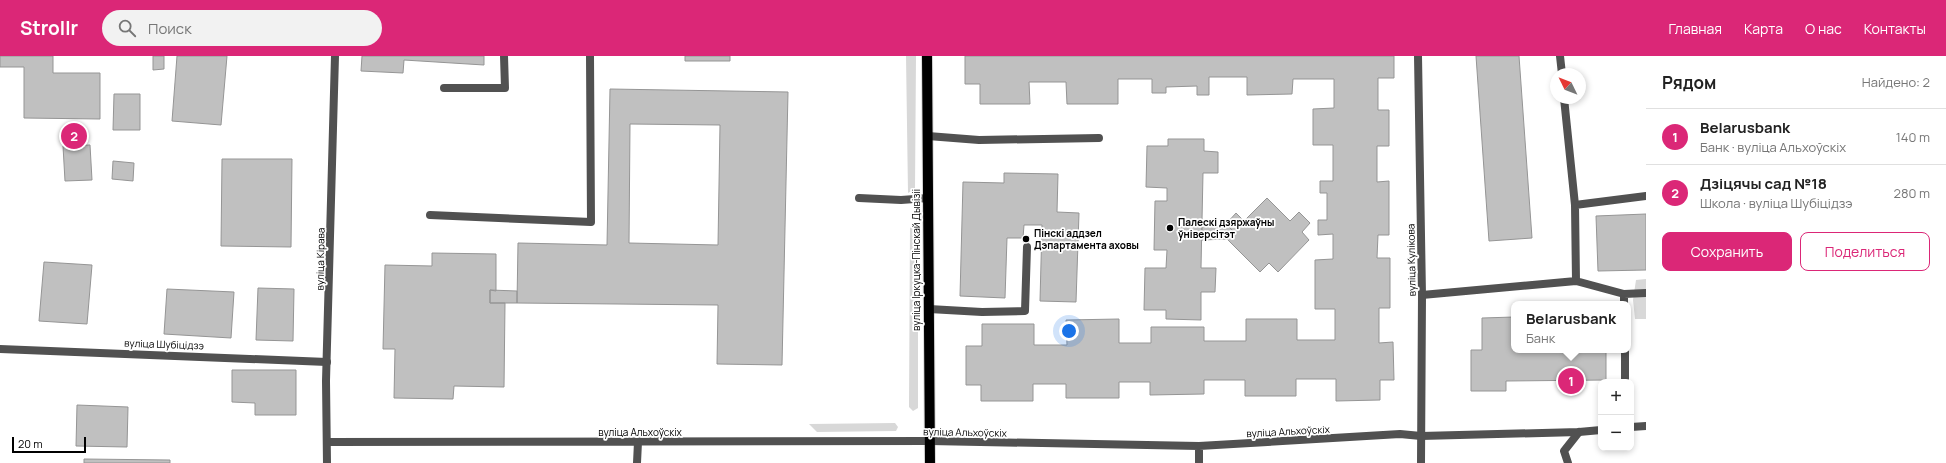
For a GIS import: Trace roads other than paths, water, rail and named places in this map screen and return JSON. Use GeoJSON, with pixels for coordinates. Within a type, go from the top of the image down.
{"type":"FeatureCollection","features":[{"type":"Feature","properties":{"kind":"main road","name":"вуліца Іркуцка-Пінскай Дывізіі"},"geometry":{"type":"LineString","coordinates":[[927,56],[930,463]]}},
{"type":"Feature","properties":{"kind":"street","name":"вуліца Кірава"},"geometry":{"type":"LineString","coordinates":[[327,463],[327,362],[335,56]]}},
{"type":"Feature","properties":{"kind":"street"},"geometry":{"type":"LineString","coordinates":[[444,88],[504,88],[504,56]]}},
{"type":"Feature","properties":{"kind":"street"},"geometry":{"type":"LineString","coordinates":[[430,215],[591,222],[590,56]]}},
{"type":"Feature","properties":{"kind":"street","name":"вуліца Кулікова"},"geometry":{"type":"LineString","coordinates":[[1418,56],[1422,295],[1421,463]]}},
{"type":"Feature","properties":{"kind":"street"},"geometry":{"type":"LineString","coordinates":[[1560,56],[1561,68]]}},
{"type":"Feature","properties":{"kind":"street"},"geometry":{"type":"LineString","coordinates":[[1565,104],[1575,205],[1576,281]]}},
{"type":"Feature","properties":{"kind":"street"},"geometry":{"type":"LineString","coordinates":[[928,136],[979,140],[1099,138]]}},
{"type":"Feature","properties":{"kind":"street"},"geometry":{"type":"LineString","coordinates":[[1575,205],[1646,196]]}},
{"type":"Feature","properties":{"kind":"street"},"geometry":{"type":"LineString","coordinates":[[859,198],[901,200],[928,198]]}},
{"type":"Feature","properties":{"kind":"street"},"geometry":{"type":"LineString","coordinates":[[929,309],[982,312],[1025,311],[1027,247]]}},
{"type":"Feature","properties":{"kind":"street"},"geometry":{"type":"LineString","coordinates":[[1422,295],[1576,281],[1624,294],[1646,293]]}},
{"type":"Feature","properties":{"kind":"street"},"geometry":{"type":"LineString","coordinates":[[1624,294],[1624,301]]}},
{"type":"Feature","properties":{"kind":"street","name":"вуліца Шубіцідзэ"},"geometry":{"type":"LineString","coordinates":[[0,349],[327,362]]}},
{"type":"Feature","properties":{"kind":"street"},"geometry":{"type":"LineString","coordinates":[[1625,353],[1625,379]]}},
{"type":"Feature","properties":{"kind":"street"},"geometry":{"type":"LineString","coordinates":[[1634,427],[1646,426]]}},
{"type":"Feature","properties":{"kind":"street","name":"вуліца Альхоўскіх"},"geometry":{"type":"LineString","coordinates":[[327,442],[930,441],[1199,446],[1400,434],[1421,436],[1598,430]]}},
{"type":"Feature","properties":{"kind":"street"},"geometry":{"type":"LineString","coordinates":[[1568,463],[1564,450],[1579,432]]}},
{"type":"Feature","properties":{"kind":"street"},"geometry":{"type":"LineString","coordinates":[[637,463],[638,442]]}},
{"type":"Feature","properties":{"kind":"street"},"geometry":{"type":"LineString","coordinates":[[1199,446],[1200,463]]}},
{"type":"Feature","properties":{"kind":"place","name":"Дзіцячы сад №18"},"geometry":{"type":"Point","coordinates":[74,136]}},
{"type":"Feature","properties":{"kind":"place","name":"Палескі дзяржаўны ўніверсітэт"},"geometry":{"type":"Point","coordinates":[1170,228]}},
{"type":"Feature","properties":{"kind":"place","name":"Пінскі аддзел Дэпартамента аховы"},"geometry":{"type":"Point","coordinates":[1026,239]}},
{"type":"Feature","properties":{"kind":"place","name":"Belarusbank"},"geometry":{"type":"Point","coordinates":[1571,381]}}]}
